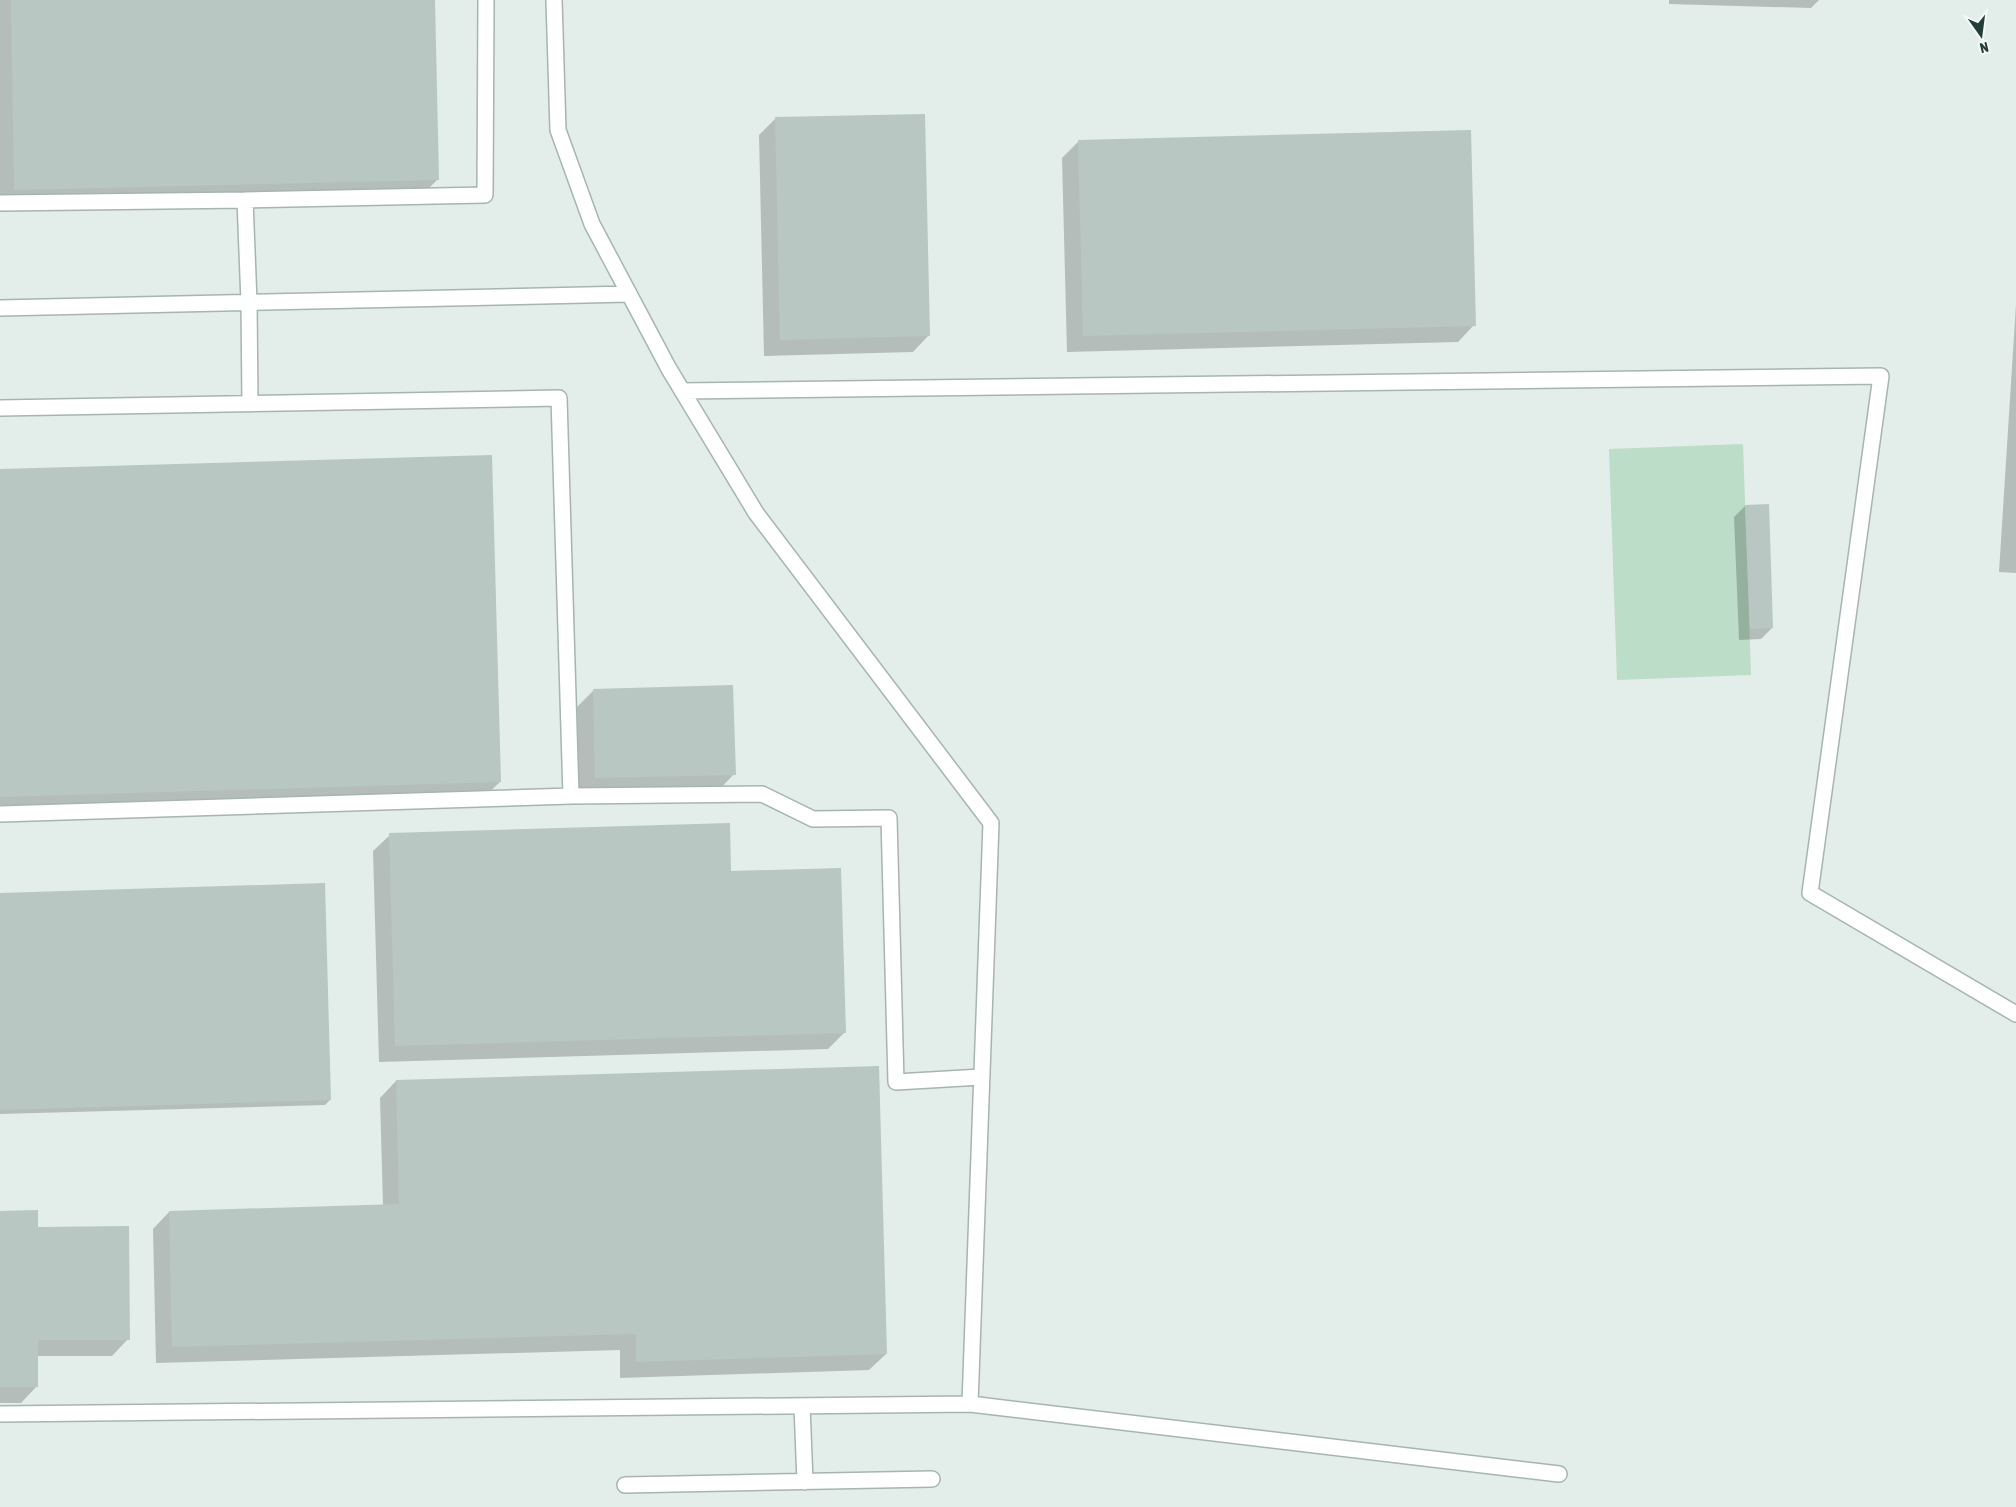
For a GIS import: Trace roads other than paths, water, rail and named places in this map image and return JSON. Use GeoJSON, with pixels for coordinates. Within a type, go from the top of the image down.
{"type":"FeatureCollection","features":[{"type":"Feature","properties":{"kind":"lane"},"geometry":{"type":"LineString","coordinates":[[0,204],[485,195],[486,0]]}},
{"type":"Feature","properties":{"kind":"lane"},"geometry":{"type":"LineString","coordinates":[[554,0],[558,130],[592,224],[629,294],[682,391],[756,514],[990,823],[970,1404]]}},
{"type":"Feature","properties":{"kind":"lane"},"geometry":{"type":"LineString","coordinates":[[245,200],[250,404]]}},
{"type":"Feature","properties":{"kind":"lane"},"geometry":{"type":"LineString","coordinates":[[0,308],[629,294]]}},
{"type":"Feature","properties":{"kind":"lane"},"geometry":{"type":"LineString","coordinates":[[682,391],[1881,376],[1810,893],[2016,1014]]}},
{"type":"Feature","properties":{"kind":"lane"},"geometry":{"type":"LineString","coordinates":[[0,408],[559,398],[571,796]]}},
{"type":"Feature","properties":{"kind":"lane"},"geometry":{"type":"LineString","coordinates":[[0,814],[571,796],[762,794],[813,819],[889,818],[896,1082],[981,1077]]}},
{"type":"Feature","properties":{"kind":"lane"},"geometry":{"type":"LineString","coordinates":[[0,1414],[970,1404],[1558,1474]]}},
{"type":"Feature","properties":{"kind":"lane"},"geometry":{"type":"LineString","coordinates":[[802,1406],[805,1482]]}},
{"type":"Feature","properties":{"kind":"lane"},"geometry":{"type":"LineString","coordinates":[[625,1485],[932,1480]]}}]}
